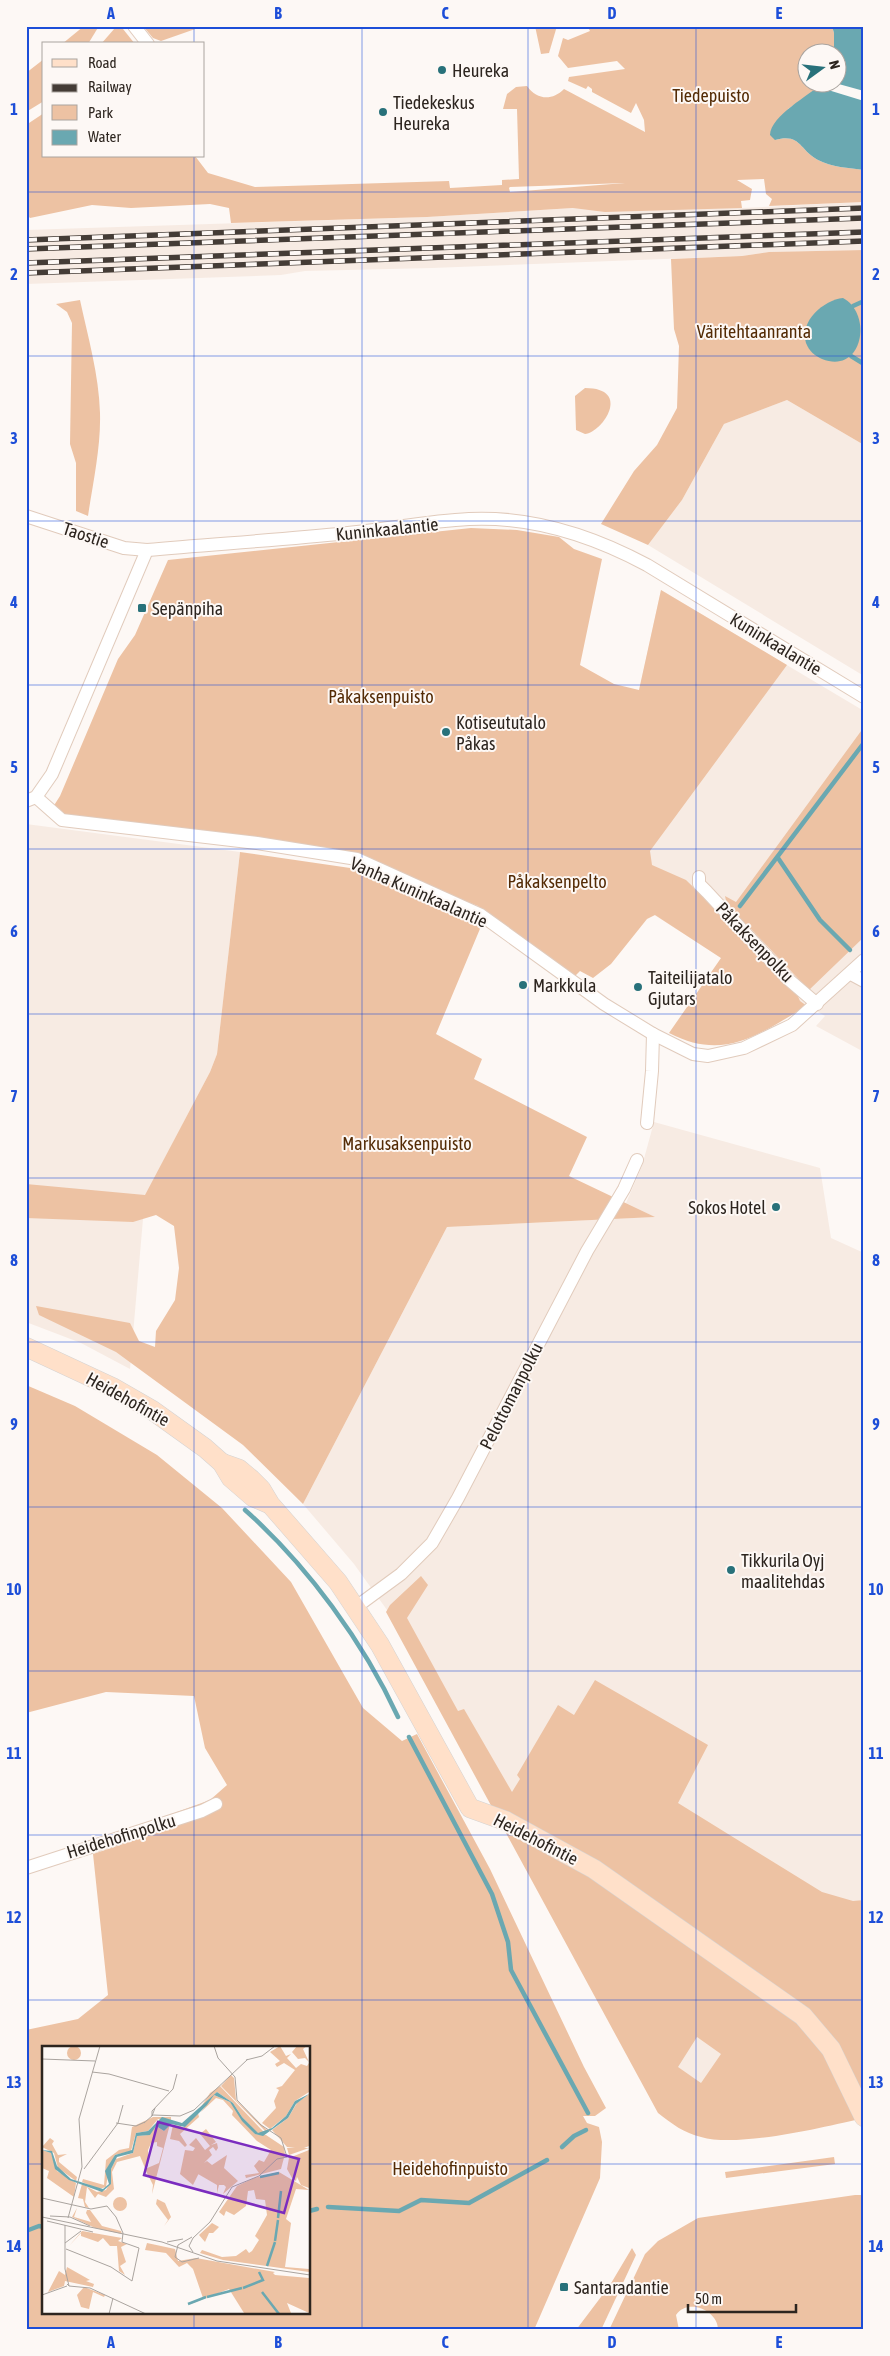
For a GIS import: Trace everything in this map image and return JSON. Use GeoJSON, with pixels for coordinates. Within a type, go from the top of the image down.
{"type":"FeatureCollection","features":[{"type":"Feature","properties":{"kind":"main road","name":"Heidehofintie"},"geometry":{"type":"LineString","coordinates":[[26,1347],[112,1387],[152,1410],[185,1432],[222,1463],[230,1478],[253,1497],[270,1504],[314,1552],[356,1607],[470,1808],[506,1821],[594,1869],[803,2016],[831,2049],[864,2117]]}},
{"type":"Feature","properties":{"kind":"street"},"geometry":{"type":"LineString","coordinates":[[134,26],[146,42]]}},
{"type":"Feature","properties":{"kind":"street","name":"Taostie"},"geometry":{"type":"LineString","coordinates":[[26,516],[124,548],[147,550]]}},
{"type":"Feature","properties":{"kind":"street","name":"Kuninkaalantie"},"geometry":{"type":"LineString","coordinates":[[147,550],[347,534],[470,519],[519,522],[563,530],[621,551],[648,565],[864,697]]}},
{"type":"Feature","properties":{"kind":"street"},"geometry":{"type":"LineString","coordinates":[[31,799],[52,774],[147,550]]}},
{"type":"Feature","properties":{"kind":"street","name":"Vanha Kuninkaalantie"},"geometry":{"type":"LineString","coordinates":[[31,799],[62,820],[257,843],[356,860],[481,915],[604,1004],[653,1034],[693,1054],[708,1056],[744,1048],[792,1025],[851,974],[864,960]]}},
{"type":"Feature","properties":{"kind":"street","name":"Påkaksenpolku"},"geometry":{"type":"LineString","coordinates":[[699,878],[699,884],[788,979],[817,1004]]}},
{"type":"Feature","properties":{"kind":"street"},"geometry":{"type":"LineString","coordinates":[[851,974],[864,981]]}},
{"type":"Feature","properties":{"kind":"street"},"geometry":{"type":"LineString","coordinates":[[647,1123],[653,1034]]}},
{"type":"Feature","properties":{"kind":"street","name":"Pelottomanpolku"},"geometry":{"type":"LineString","coordinates":[[356,1607],[401,1574],[432,1543],[458,1498],[587,1251],[624,1189],[637,1160]]}},
{"type":"Feature","properties":{"kind":"street","name":"Heidehofinpolku"},"geometry":{"type":"LineString","coordinates":[[26,1868],[202,1811],[216,1804]]}},
{"type":"Feature","properties":{"kind":"shaded area"},"geometry":{"type":"Polygon","coordinates":[[[864,202],[864,250],[769,252],[742,256],[305,271],[281,275],[26,284],[26,230],[427,217],[574,208],[742,208],[864,202]]]}},
{"type":"Feature","properties":{"kind":"shaded area"},"geometry":{"type":"Polygon","coordinates":[[[787,400],[864,445],[864,676],[648,545],[682,500],[724,424],[787,400]]]}},
{"type":"Feature","properties":{"kind":"shaded area"},"geometry":{"type":"Polygon","coordinates":[[[661,590],[864,711],[864,1052],[816,1026],[825,1016],[721,958],[639,905],[638,696],[661,590]]]}},
{"type":"Feature","properties":{"kind":"shaded area"},"geometry":{"type":"Polygon","coordinates":[[[26,824],[240,852],[217,1054],[210,1072],[145,1196],[130,1369],[81,1343],[26,1322],[26,824]]]}},
{"type":"Feature","properties":{"kind":"shaded area"},"geometry":{"type":"Polygon","coordinates":[[[654,1122],[820,1168],[831,1238],[864,1253],[864,2116],[705,2137],[387,1610],[354,1564],[303,1504],[447,1227],[654,1217],[626,1203],[642,1166],[654,1122]]]}},
{"type":"Feature","properties":{"kind":"green space"},"geometry":{"type":"Polygon","coordinates":[[[84,26],[99,26],[89,42],[64,42],[84,26]]]}},
{"type":"Feature","properties":{"kind":"green space"},"geometry":{"type":"Polygon","coordinates":[[[143,26],[201,27],[161,41],[153,38],[143,26]]]}},
{"type":"Feature","properties":{"kind":"green space"},"geometry":{"type":"Polygon","coordinates":[[[535,26],[557,26],[549,53],[541,54],[535,26]]]}},
{"type":"Feature","properties":{"kind":"green space","name":"Tiedepuisto"},"geometry":{"type":"Polygon","coordinates":[[[587,26],[832,26],[834,42],[798,42],[798,92],[813,92],[788,109],[775,140],[790,139],[818,160],[840,167],[864,170],[864,202],[769,206],[772,199],[766,194],[764,179],[737,180],[752,189],[750,200],[741,201],[742,208],[605,212],[573,208],[427,217],[231,223],[229,208],[210,204],[131,208],[92,205],[30,218],[26,214],[26,125],[42,114],[42,158],[197,158],[208,173],[255,187],[449,181],[450,188],[502,185],[502,180],[519,179],[517,109],[503,109],[507,94],[516,87],[527,86],[535,94],[545,97],[555,96],[564,89],[645,132],[644,120],[636,103],[631,113],[592,92],[592,89],[588,86],[586,89],[568,81],[569,77],[625,69],[617,61],[568,68],[558,56],[563,38],[568,40],[590,31],[587,26]],[[625,183],[510,187],[510,192],[625,183]]]}},
{"type":"Feature","properties":{"kind":"green space"},"geometry":{"type":"Polygon","coordinates":[[[115,28],[123,29],[133,42],[103,42],[115,28]]]}},
{"type":"Feature","properties":{"kind":"green space"},"geometry":{"type":"Polygon","coordinates":[[[42,61],[42,102],[26,112],[26,73],[42,61]]]}},
{"type":"Feature","properties":{"kind":"green space","name":"Väritehtaanranta"},"geometry":{"type":"Polygon","coordinates":[[[864,250],[864,445],[787,400],[724,424],[682,500],[648,545],[601,524],[634,471],[657,445],[677,408],[679,346],[674,329],[671,259],[742,256],[769,252],[864,250]]]}},
{"type":"Feature","properties":{"kind":"green space"},"geometry":{"type":"Polygon","coordinates":[[[80,300],[95,370],[100,413],[98,452],[88,516],[76,511],[76,463],[70,444],[72,323],[67,312],[56,304],[80,300]]]}},
{"type":"Feature","properties":{"kind":"green space"},"geometry":{"type":"Polygon","coordinates":[[[585,388],[599,390],[607,395],[610,402],[605,419],[599,426],[585,434],[576,430],[575,396],[585,388]]]}},
{"type":"Feature","properties":{"kind":"green space","name":"Påkaksenpuisto"},"geometry":{"type":"Polygon","coordinates":[[[471,528],[517,530],[559,537],[574,549],[602,559],[580,665],[614,684],[639,690],[661,590],[787,665],[650,851],[652,865],[686,880],[726,919],[797,994],[800,1001],[807,1006],[773,1026],[741,1041],[725,1045],[707,1045],[689,1041],[669,1033],[721,958],[655,915],[647,919],[611,964],[593,978],[580,971],[575,976],[478,906],[415,882],[359,853],[64,816],[53,807],[60,796],[118,659],[135,635],[168,560],[471,528]]]}},
{"type":"Feature","properties":{"kind":"green space"},"geometry":{"type":"Polygon","coordinates":[[[864,727],[864,937],[809,990],[751,929],[749,930],[727,905],[725,896],[736,902],[864,727]]]}},
{"type":"Feature","properties":{"kind":"green space","name":"Markusaksenpuisto"},"geometry":{"type":"Polygon","coordinates":[[[240,852],[357,869],[482,924],[436,1034],[482,1059],[474,1079],[587,1137],[569,1176],[655,1217],[447,1227],[303,1504],[243,1445],[116,1352],[39,1315],[36,1306],[130,1323],[139,1341],[155,1347],[156,1331],[175,1300],[179,1268],[174,1226],[156,1215],[133,1222],[26,1218],[26,1184],[145,1195],[210,1072],[217,1054],[240,852]]]}},
{"type":"Feature","properties":{"kind":"green space","name":"Heidehofinpuisto"},"geometry":{"type":"Polygon","coordinates":[[[26,1385],[75,1406],[157,1455],[222,1508],[291,1582],[363,1708],[402,1741],[417,1734],[490,1869],[584,2067],[606,2108],[595,2116],[583,2116],[587,2123],[599,2127],[602,2142],[600,2178],[534,2330],[26,2330],[26,2030],[78,2019],[108,1995],[93,1854],[171,1828],[166,1816],[210,1800],[227,1785],[205,1748],[194,1696],[106,1692],[26,1713],[26,1385]]]}},
{"type":"Feature","properties":{"kind":"green space"},"geometry":{"type":"Polygon","coordinates":[[[421,1576],[428,1585],[407,1618],[458,1711],[464,1709],[512,1792],[520,1779],[517,1775],[558,1705],[574,1715],[595,1680],[708,1745],[678,1803],[822,1892],[853,1901],[864,1900],[864,2118],[782,2135],[737,2140],[717,2140],[684,2131],[658,2113],[386,1612],[390,1605],[421,1576]],[[697,2037],[678,2067],[701,2083],[721,2054],[697,2037]]]}},
{"type":"Feature","properties":{"kind":"green space"},"geometry":{"type":"Polygon","coordinates":[[[834,2157],[835,2164],[726,2178],[725,2172],[834,2157]]]}},
{"type":"Feature","properties":{"kind":"green space"},"geometry":{"type":"Polygon","coordinates":[[[864,2195],[864,2330],[718,2330],[714,2317],[708,2312],[695,2307],[688,2307],[676,2315],[679,2330],[609,2330],[645,2254],[658,2241],[698,2218],[864,2195]]]}},
{"type":"Feature","properties":{"kind":"green space"},"geometry":{"type":"Polygon","coordinates":[[[632,2248],[636,2255],[601,2330],[576,2330],[610,2285],[632,2248]]]}},
{"type":"Feature","properties":{"kind":"water"},"geometry":{"type":"Polygon","coordinates":[[[832,26],[864,26],[864,170],[840,167],[823,162],[812,156],[795,141],[784,138],[775,140],[770,135],[772,128],[783,113],[811,92],[848,92],[848,42],[834,42],[832,26]]]}},
{"type":"Feature","properties":{"kind":"water"},"geometry":{"type":"Polygon","coordinates":[[[843,298],[852,306],[858,317],[859,340],[855,351],[847,358],[836,362],[822,359],[812,353],[807,346],[806,327],[821,307],[843,298]]]}},
{"type":"Feature","properties":{"kind":"pier"},"geometry":{"type":"Polygon","coordinates":[[[848,87],[864,91],[864,101],[835,92],[848,92],[848,87]]]}},
{"type":"Feature","properties":{"kind":"waterway"},"geometry":{"type":"LineString","coordinates":[[853,306],[864,301]]}},
{"type":"Feature","properties":{"kind":"waterway"},"geometry":{"type":"LineString","coordinates":[[851,356],[864,364]]}},
{"type":"Feature","properties":{"kind":"waterway"},"geometry":{"type":"LineString","coordinates":[[740,906],[863,744]]}},
{"type":"Feature","properties":{"kind":"waterway"},"geometry":{"type":"LineString","coordinates":[[778,858],[820,920],[850,950]]}},
{"type":"Feature","properties":{"kind":"waterway"},"geometry":{"type":"LineString","coordinates":[[245,1510],[290,1555],[332,1606],[368,1661],[398,1717]]}},
{"type":"Feature","properties":{"kind":"waterway"},"geometry":{"type":"LineString","coordinates":[[409,1737],[492,1894],[508,1942],[511,1970],[588,2113]]}},
{"type":"Feature","properties":{"kind":"waterway"},"geometry":{"type":"LineString","coordinates":[[562,2147],[574,2136],[586,2130]]}},
{"type":"Feature","properties":{"kind":"waterway"},"geometry":{"type":"LineString","coordinates":[[328,2207],[399,2211],[421,2200],[469,2203],[547,2160]]}},
{"type":"Feature","properties":{"kind":"waterway"},"geometry":{"type":"LineString","coordinates":[[310,2211],[317,2209]]}},
{"type":"Feature","properties":{"kind":"waterway"},"geometry":{"type":"LineString","coordinates":[[26,2231],[42,2227]]}},
{"type":"Feature","properties":{"kind":"railway"},"geometry":{"type":"LineString","coordinates":[[26,240],[864,208]]}},
{"type":"Feature","properties":{"kind":"railway"},"geometry":{"type":"LineString","coordinates":[[26,249],[864,218]]}},
{"type":"Feature","properties":{"kind":"railway"},"geometry":{"type":"LineString","coordinates":[[26,263],[864,232]]}},
{"type":"Feature","properties":{"kind":"railway"},"geometry":{"type":"LineString","coordinates":[[26,273],[864,241]]}},
{"type":"Feature","properties":{"kind":"place","name":"Heureka"},"geometry":{"type":"Point","coordinates":[442,70]}},
{"type":"Feature","properties":{"kind":"place","name":"Tiedekeskus Heureka"},"geometry":{"type":"Point","coordinates":[383,112]}},
{"type":"Feature","properties":{"kind":"place","name":"Sepänpiha"},"geometry":{"type":"Point","coordinates":[142,608]}},
{"type":"Feature","properties":{"kind":"place","name":"Kotiseututalo Påkas"},"geometry":{"type":"Point","coordinates":[446,732]}},
{"type":"Feature","properties":{"kind":"place","name":"Markkula"},"geometry":{"type":"Point","coordinates":[523,985]}},
{"type":"Feature","properties":{"kind":"place","name":"Taiteilijatalo Gjutars"},"geometry":{"type":"Point","coordinates":[638,987]}},
{"type":"Feature","properties":{"kind":"place","name":"Sokos Hotel"},"geometry":{"type":"Point","coordinates":[776,1207]}},
{"type":"Feature","properties":{"kind":"place","name":"Tikkurila Oyj maalitehdas"},"geometry":{"type":"Point","coordinates":[731,1570]}},
{"type":"Feature","properties":{"kind":"place","name":"Santaradantie"},"geometry":{"type":"Point","coordinates":[564,2287]}},
{"type":"Feature","properties":{"kind":"park label","name":"Påkaksenpelto"},"geometry":{"type":"Point","coordinates":[557,881]}}]}
